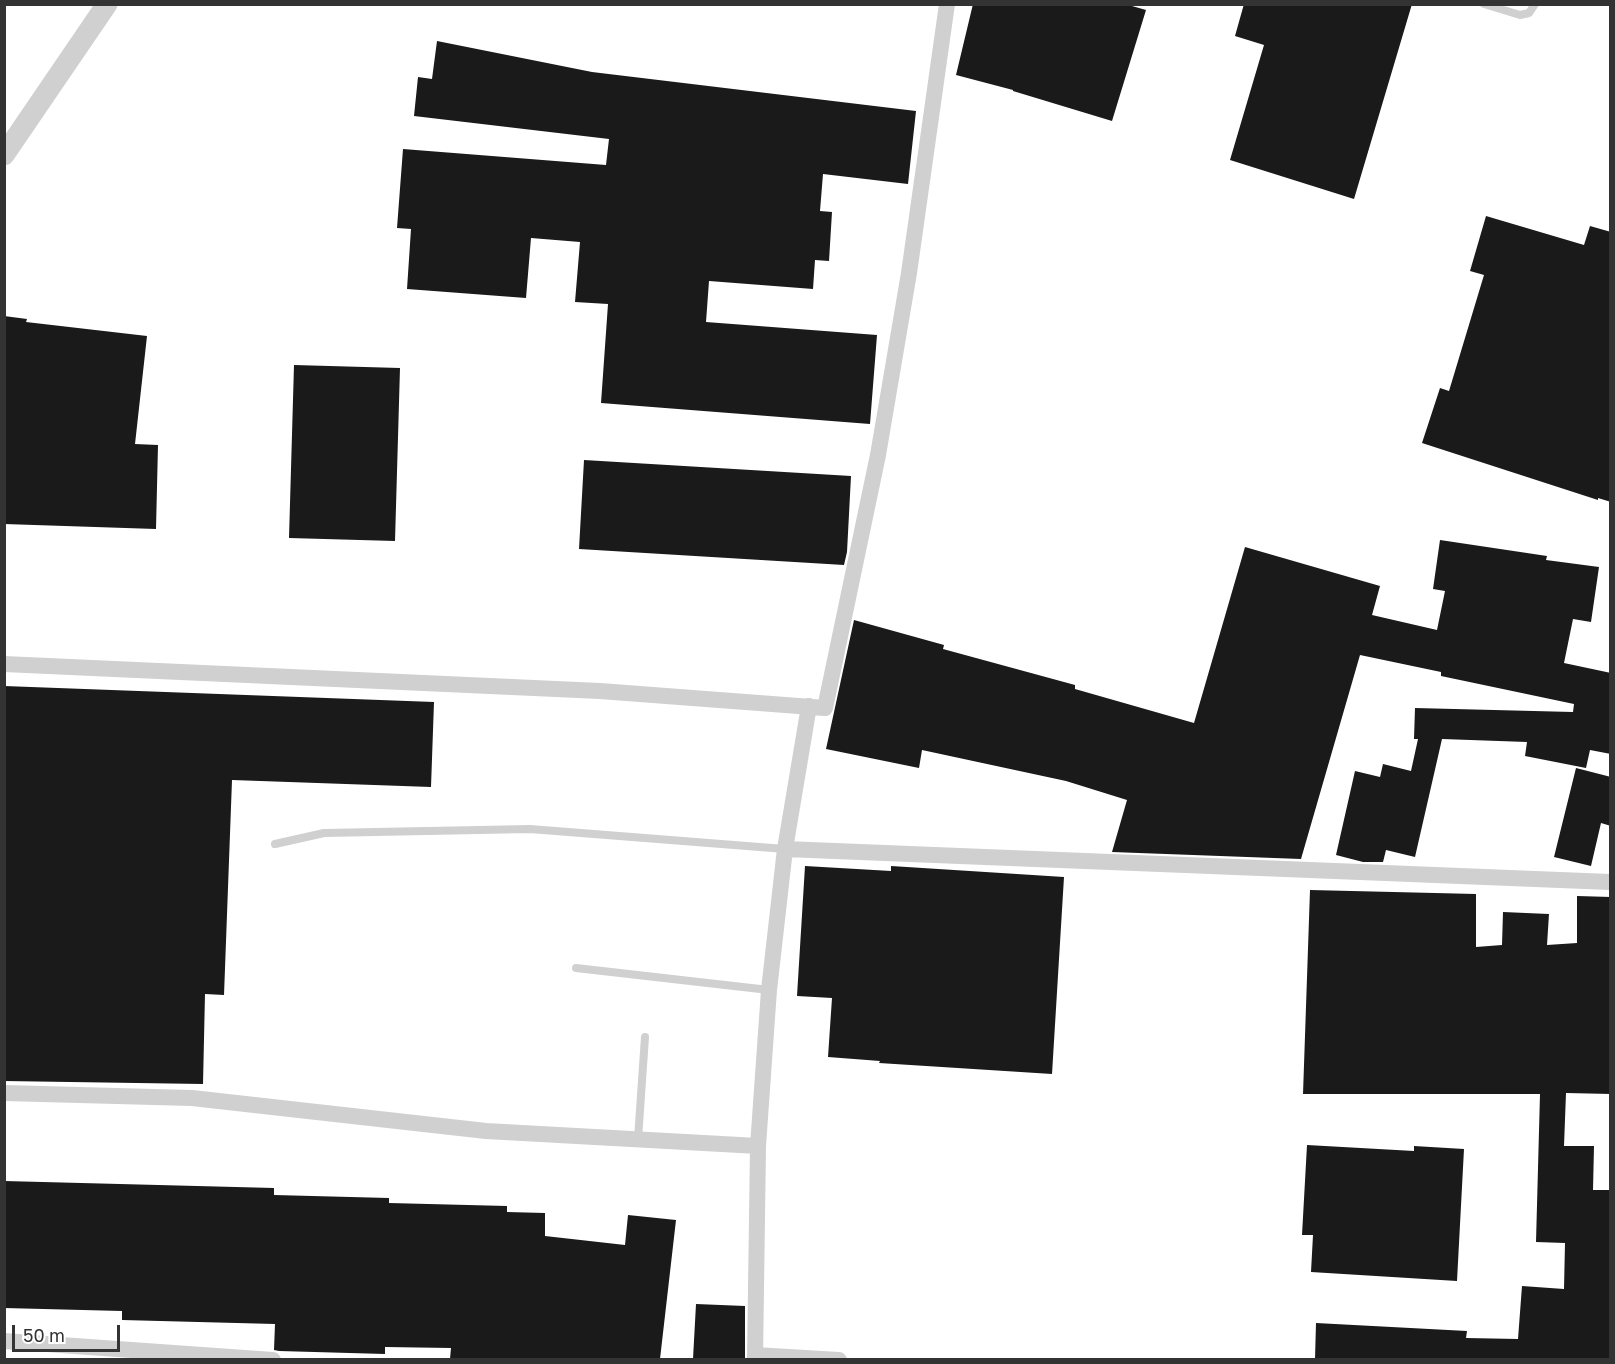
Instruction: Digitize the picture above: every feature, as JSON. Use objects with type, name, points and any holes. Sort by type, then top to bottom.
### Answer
[{"type":"street","points":[[4,155],[107,4]]},
{"type":"street","points":[[4,664],[600,691],[825,708],[878,455],[909,273],[947,4]]},
{"type":"street","points":[[809,706],[785,849],[769,990],[758,1146],[755,1357],[839,1359]]},
{"type":"street","points":[[785,849],[1611,882]]},
{"type":"street","points":[[4,1093],[192,1098],[486,1131],[758,1146]]},
{"type":"street","points":[[4,1341],[273,1359]]},
{"type":"lane","points":[[1484,4],[1520,15],[1529,13],[1535,4]]},
{"type":"lane","points":[[275,844],[324,833],[530,829],[785,849]]},
{"type":"lane","points":[[576,968],[769,990]]},
{"type":"lane","points":[[638,1139],[645,1037]]},
{"type":"building","points":[[973,4],[1125,4],[1146,10],[1112,121],[956,75]]},
{"type":"building","points":[[1244,4],[1412,4],[1354,199],[1230,160],[1264,45],[1235,36]]},
{"type":"building","points":[[437,41],[592,72],[916,111],[908,184],[823,174],[820,211],[832,212],[829,261],[815,260],[813,289],[709,281],[706,322],[877,335],[870,424],[601,403],[608,304],[575,302],[580,242],[531,238],[526,298],[407,289],[411,229],[397,228],[403,149],[606,165],[609,139],[414,116],[418,77],[432,79]]},
{"type":"building","points":[[1486,216],[1584,245],[1590,226],[1611,232],[1611,502],[1598,498],[1598,500],[1422,443],[1440,388],[1449,391],[1484,275],[1470,271]]},
{"type":"building","points":[[4,316],[27,319],[26,322],[147,336],[135,444],[158,445],[156,529],[4,524]]},
{"type":"building","points":[[294,365],[400,368],[395,541],[289,538]]},
{"type":"building","points":[[584,460],[851,476],[847,552],[844,565],[579,549]]},
{"type":"building","points":[[1440,540],[1547,556],[1546,560],[1599,567],[1591,622],[1573,619],[1564,663],[1611,673],[1611,754],[1590,750],[1586,768],[1525,756],[1527,742],[1442,739],[1415,857],[1386,850],[1383,862],[1363,862],[1336,855],[1355,771],[1380,777],[1383,764],[1411,771],[1418,739],[1414,739],[1415,708],[1573,712],[1574,704],[1441,676],[1441,672],[1360,655],[1301,859],[1112,852],[1127,800],[1066,781],[922,750],[919,768],[826,749],[854,620],[944,645],[943,649],[1075,685],[1075,689],[1194,723],[1245,547],[1380,586],[1372,615],[1437,630],[1445,591],[1433,589]]},
{"type":"building","points":[[4,686],[434,702],[431,787],[232,780],[224,995],[205,994],[203,1084],[4,1081]]},
{"type":"building","points":[[1576,768],[1611,777],[1611,826],[1601,823],[1591,866],[1554,857]]},
{"type":"building","points":[[805,866],[891,871],[891,866],[1064,877],[1052,1074],[879,1063],[880,1061],[828,1057],[832,998],[797,996]]},
{"type":"building","points":[[1310,890],[1476,894],[1476,947],[1502,945],[1503,912],[1549,914],[1547,945],[1577,943],[1577,896],[1611,897],[1611,1094],[1566,1093],[1564,1146],[1594,1146],[1593,1190],[1611,1190],[1611,1359],[1315,1359],[1316,1323],[1467,1331],[1466,1338],[1518,1339],[1522,1286],[1564,1289],[1565,1243],[1536,1242],[1540,1094],[1303,1094]]},
{"type":"building","points":[[1307,1145],[1414,1151],[1414,1146],[1464,1149],[1457,1281],[1311,1272],[1313,1235],[1302,1235]]},
{"type":"building","points":[[4,1181],[274,1188],[274,1195],[389,1198],[389,1203],[507,1206],[507,1212],[545,1213],[545,1236],[625,1245],[628,1215],[676,1220],[660,1359],[450,1359],[451,1348],[385,1347],[385,1354],[279,1351],[274,1350],[275,1324],[122,1320],[122,1311],[4,1308]]},
{"type":"building","points":[[696,1304],[745,1306],[745,1359],[693,1359]]}]
